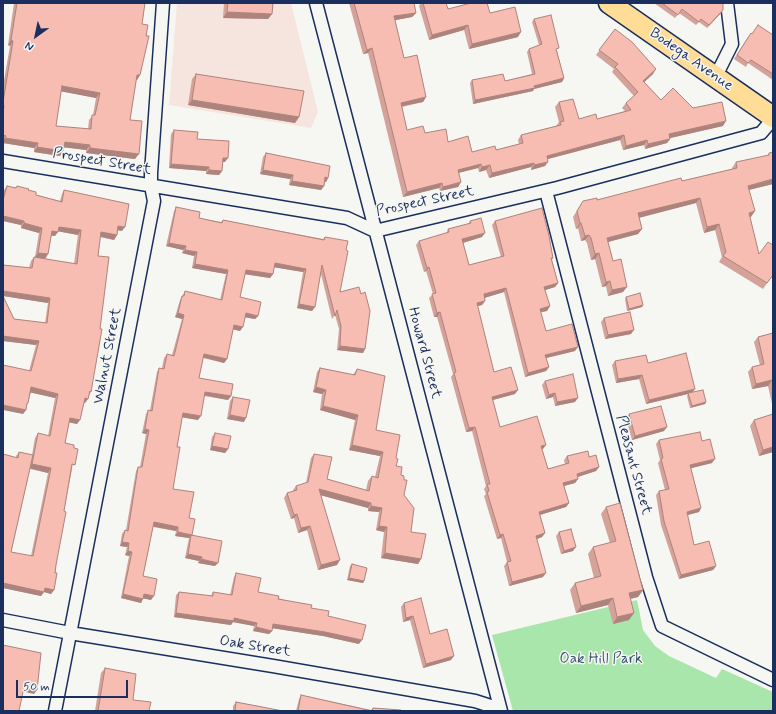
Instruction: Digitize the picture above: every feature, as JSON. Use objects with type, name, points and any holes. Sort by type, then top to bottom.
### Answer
[{"type":"main road","name":"Bodega Avenue","points":[[609,3],[716,76],[773,118]]},
{"type":"street","name":"Walnut Street","points":[[54,711],[154,201],[151,186],[163,3]]},
{"type":"street","name":"Howard Street","points":[[316,3],[500,710]]},
{"type":"street","points":[[716,76],[732,44],[727,3]]},
{"type":"street","name":"Prospect Street","points":[[3,162],[347,218],[375,231],[546,191],[761,133],[773,118]]},
{"type":"street","name":"Pleasant Street","points":[[546,191],[646,577],[662,626],[773,680]]},
{"type":"street","name":"Oak Street","points":[[3,620],[70,633],[475,701],[500,710]]},
{"type":"shaded area","points":[[177,3],[291,3],[318,112],[311,128],[169,105]]},
{"type":"green space","name":"Oak Hill Park","points":[[637,600],[643,630],[655,646],[669,656],[716,678],[722,669],[773,692],[773,711],[513,711],[492,635]]},
{"type":"building","points":[[17,3],[145,3],[142,24],[148,25],[146,36],[149,36],[140,75],[137,75],[130,120],[142,121],[139,154],[90,148],[90,145],[65,142],[63,151],[37,147],[38,143],[5,138],[6,136],[3,135],[3,102],[13,41],[11,40]],"holes":[[[62,86],[100,93],[95,115],[92,115],[91,129],[56,126]]]},
{"type":"building","points":[[228,3],[273,3],[272,14],[227,12]]},
{"type":"building","points":[[354,3],[414,3],[416,13],[394,16],[404,58],[417,55],[426,97],[401,103],[407,130],[423,126],[425,133],[446,129],[448,142],[468,136],[472,152],[495,146],[496,150],[523,143],[521,135],[561,125],[560,122],[564,121],[559,102],[573,99],[579,119],[596,114],[597,119],[631,110],[626,103],[638,92],[615,67],[618,64],[599,50],[615,29],[632,42],[656,69],[643,81],[661,100],[673,88],[693,108],[722,102],[726,121],[669,134],[670,139],[648,144],[647,140],[626,146],[624,135],[547,156],[548,162],[534,165],[534,163],[492,173],[490,165],[482,167],[481,164],[458,170],[461,182],[443,187],[442,183],[407,192],[372,48],[367,50]]},
{"type":"building","points":[[423,3],[446,3],[448,9],[471,3],[487,3],[490,13],[515,7],[521,32],[472,44],[468,25],[432,35]]},
{"type":"building","points":[[662,3],[723,3],[723,10],[709,25],[701,19],[699,22],[682,9],[678,15]]},
{"type":"building","points":[[551,15],[559,48],[556,49],[564,78],[534,86],[535,88],[475,100],[472,80],[503,74],[505,81],[535,74],[529,49],[542,44],[534,19]]},
{"type":"building","points":[[758,25],[773,35],[773,74],[751,60],[748,63],[737,55]]},
{"type":"building","points":[[196,74],[304,91],[299,117],[192,100]]},
{"type":"building","points":[[174,130],[198,132],[197,139],[229,141],[228,158],[223,158],[222,171],[209,170],[209,167],[171,164]]},
{"type":"building","points":[[773,152],[773,179],[748,186],[755,211],[749,213],[759,254],[768,242],[773,245],[773,275],[767,283],[723,256],[726,252],[719,224],[707,227],[700,198],[638,213],[642,229],[607,238],[613,261],[621,259],[627,287],[612,290],[610,281],[606,282],[599,253],[595,254],[591,238],[589,235],[585,236],[580,223],[577,211],[583,201],[597,198],[597,200],[681,178],[682,181],[737,168],[736,162],[769,155],[769,153]]},
{"type":"building","points":[[266,153],[330,166],[328,178],[325,177],[324,186],[292,181],[293,175],[263,170]]},
{"type":"building","points":[[7,186],[16,188],[17,186],[29,189],[28,190],[36,192],[36,195],[62,202],[64,190],[129,204],[125,227],[118,226],[117,235],[101,232],[98,256],[109,257],[100,329],[102,329],[91,392],[90,391],[88,399],[85,398],[80,420],[70,418],[65,443],[74,445],[74,448],[78,449],[75,465],[72,464],[64,511],[66,512],[56,565],[55,573],[57,573],[54,590],[45,588],[44,592],[3,583],[3,454],[18,458],[19,452],[33,455],[11,552],[33,556],[51,468],[32,464],[38,433],[50,436],[58,394],[31,387],[26,410],[3,405],[3,365],[31,371],[39,341],[3,336],[3,296],[14,319],[47,323],[50,298],[3,291],[3,265],[32,268],[34,257],[77,264],[81,230],[59,227],[58,232],[52,231],[48,254],[38,253],[42,228],[24,223],[24,221],[3,216],[3,200]]},
{"type":"building","points":[[176,207],[200,212],[199,218],[222,223],[223,220],[324,240],[325,237],[348,241],[346,250],[348,251],[340,292],[359,287],[361,294],[365,292],[370,311],[365,349],[340,346],[341,326],[337,310],[335,316],[322,265],[315,307],[299,304],[306,269],[275,263],[273,274],[246,270],[240,297],[261,302],[258,316],[246,313],[243,327],[234,325],[227,359],[204,354],[199,378],[233,384],[231,396],[205,392],[201,416],[183,413],[177,447],[180,447],[173,489],[194,492],[189,518],[195,519],[192,535],[178,532],[178,527],[154,522],[143,576],[157,579],[154,596],[144,594],[143,599],[123,594],[132,552],[128,551],[129,543],[122,542],[125,530],[128,531],[138,467],[142,467],[149,430],[145,429],[148,410],[152,411],[159,368],[164,369],[167,354],[174,356],[184,315],[178,313],[182,296],[184,296],[185,291],[222,300],[228,270],[195,264],[197,252],[185,250],[186,246],[169,243]]},
{"type":"building","points":[[542,208],[553,258],[551,258],[558,283],[544,287],[550,306],[540,309],[546,331],[572,324],[578,347],[545,355],[549,367],[528,373],[506,288],[484,294],[485,301],[477,303],[494,372],[511,367],[518,390],[492,397],[500,427],[537,416],[546,445],[541,446],[548,469],[569,463],[567,456],[588,451],[589,457],[596,455],[599,467],[577,474],[578,479],[563,483],[569,503],[539,512],[545,533],[536,536],[546,573],[512,582],[507,562],[511,561],[503,534],[500,535],[487,492],[489,491],[487,484],[490,484],[475,427],[469,428],[454,373],[456,372],[440,312],[437,313],[432,294],[436,293],[429,267],[427,268],[419,241],[449,232],[448,229],[471,223],[470,221],[481,218],[485,233],[462,239],[469,265],[504,256],[495,221]]},
{"type":"building","points":[[640,293],[643,305],[629,309],[626,297]]},
{"type":"building","points":[[630,312],[634,330],[608,335],[604,318]]},
{"type":"building","points":[[773,333],[773,386],[772,380],[756,384],[752,367],[764,364],[758,337]]},
{"type":"building","points":[[686,353],[695,389],[649,400],[642,375],[618,379],[615,361],[646,355],[648,363]]},
{"type":"building","points":[[320,368],[355,375],[357,369],[385,376],[376,430],[400,435],[396,466],[402,467],[401,475],[404,476],[404,480],[407,480],[404,495],[414,508],[411,532],[426,534],[421,559],[385,553],[387,527],[379,526],[382,508],[371,506],[371,503],[319,489],[340,560],[321,565],[310,526],[301,528],[297,514],[294,515],[287,493],[297,490],[296,486],[308,482],[314,454],[332,457],[327,479],[369,491],[372,476],[378,478],[383,452],[352,445],[358,415],[323,406],[326,390],[316,387]]},
{"type":"building","points":[[573,374],[578,398],[557,402],[555,393],[549,395],[545,381]]},
{"type":"building","points":[[703,390],[706,402],[692,406],[688,393]]},
{"type":"building","points":[[233,397],[250,400],[246,418],[230,415]]},
{"type":"building","points":[[661,406],[667,427],[635,436],[629,414]]},
{"type":"building","points":[[773,414],[773,447],[763,450],[754,420]]},
{"type":"building","points":[[700,432],[702,441],[710,439],[715,459],[690,465],[701,508],[687,512],[694,545],[709,541],[716,566],[681,575],[664,521],[659,491],[669,489],[661,459],[663,458],[659,440]]},
{"type":"building","points":[[215,433],[231,436],[228,449],[212,446]]},
{"type":"building","points":[[620,503],[643,590],[629,593],[634,613],[617,617],[613,598],[581,606],[575,583],[601,576],[593,547],[616,541],[606,507]]},
{"type":"building","points":[[571,529],[576,547],[564,551],[559,532]]},
{"type":"building","points":[[191,535],[222,541],[218,563],[188,554]]},
{"type":"building","points":[[352,564],[367,568],[364,581],[349,578]]},
{"type":"building","points":[[236,573],[261,578],[258,592],[279,596],[278,599],[312,605],[311,608],[329,611],[328,616],[366,625],[362,640],[325,632],[273,624],[272,631],[256,627],[257,623],[234,618],[234,621],[176,613],[179,592],[213,596],[213,592],[232,595]]},
{"type":"building","points":[[421,598],[430,634],[447,629],[454,656],[426,664],[413,616],[406,618],[404,603]]},
{"type":"building","points":[[3,645],[41,653],[37,690],[24,687],[19,711],[3,711]]},
{"type":"building","points":[[105,668],[136,674],[133,700],[151,702],[149,711],[98,711]]},
{"type":"building","points":[[301,695],[372,711],[298,711]]},
{"type":"building","points":[[236,702],[283,711],[235,711]]},
{"type":"building","points":[[373,708],[401,710],[401,711],[372,711]]}]
